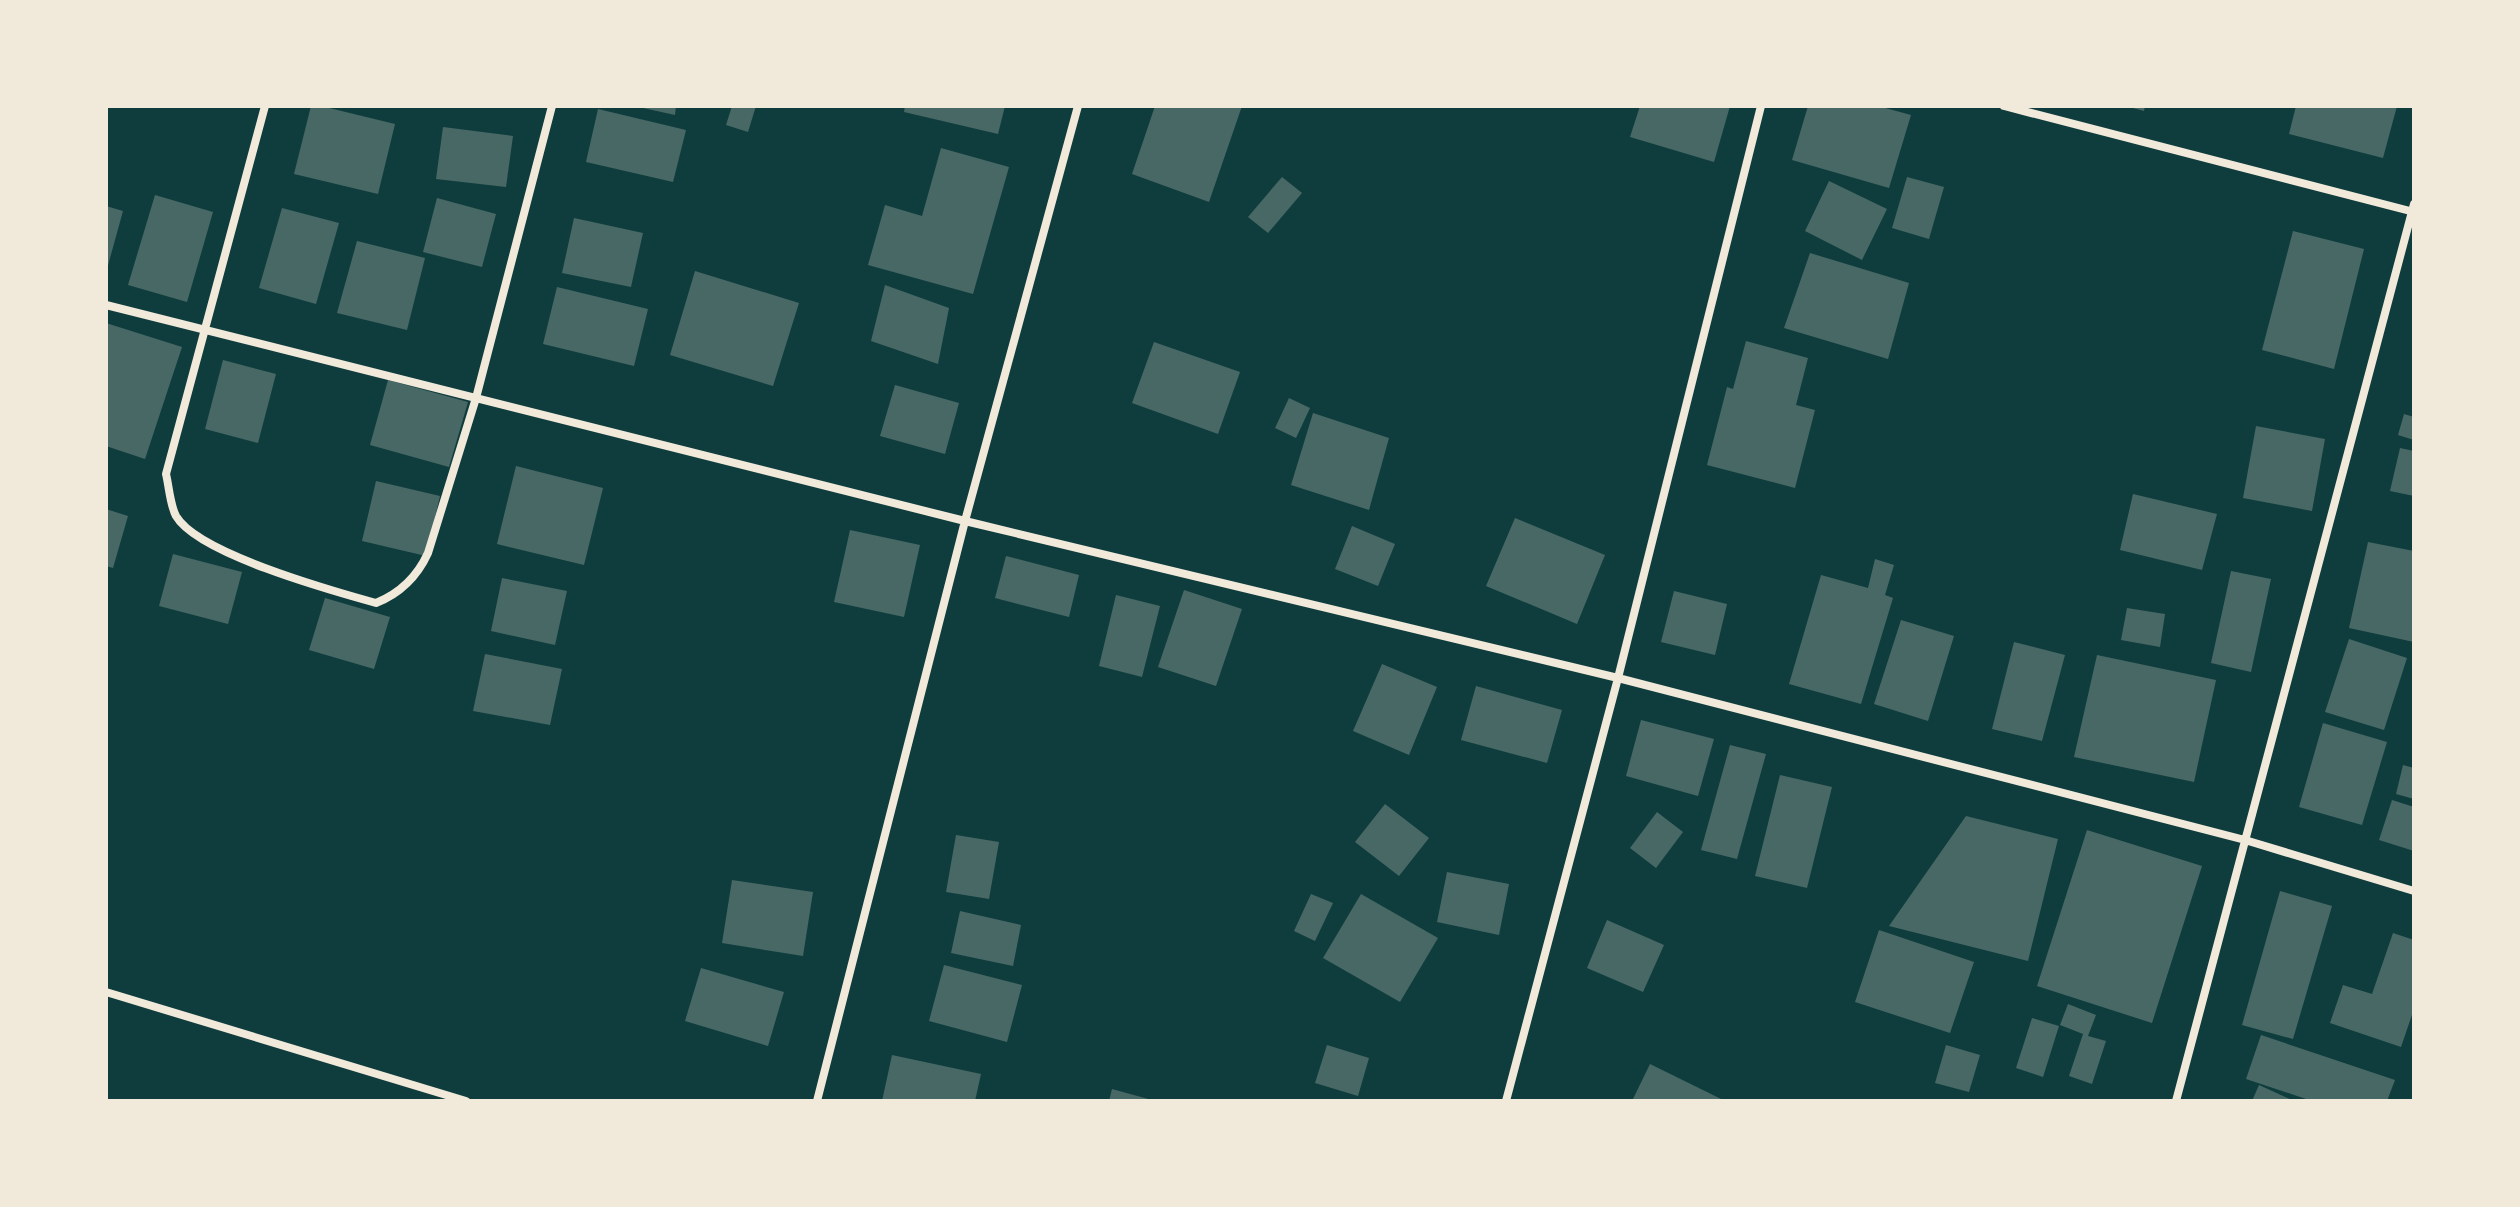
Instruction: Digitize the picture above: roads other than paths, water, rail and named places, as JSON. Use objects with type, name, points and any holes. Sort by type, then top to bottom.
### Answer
[{"type":"street","points":[[265,106],[166,474],[176,516],[203,541],[290,578],[376,603],[393,596],[418,574],[428,553],[476,398],[552,106]]},
{"type":"street","points":[[817,1101],[965,521],[1078,106]]},
{"type":"street","points":[[1506,1101],[1618,678],[1761,106]]},
{"type":"street","points":[[2004,106],[2413,209],[2176,1101]]},
{"type":"street","points":[[106,305],[965,521],[1618,678],[2245,840],[2414,891]]},
{"type":"street","points":[[106,992],[466,1101]]}]
